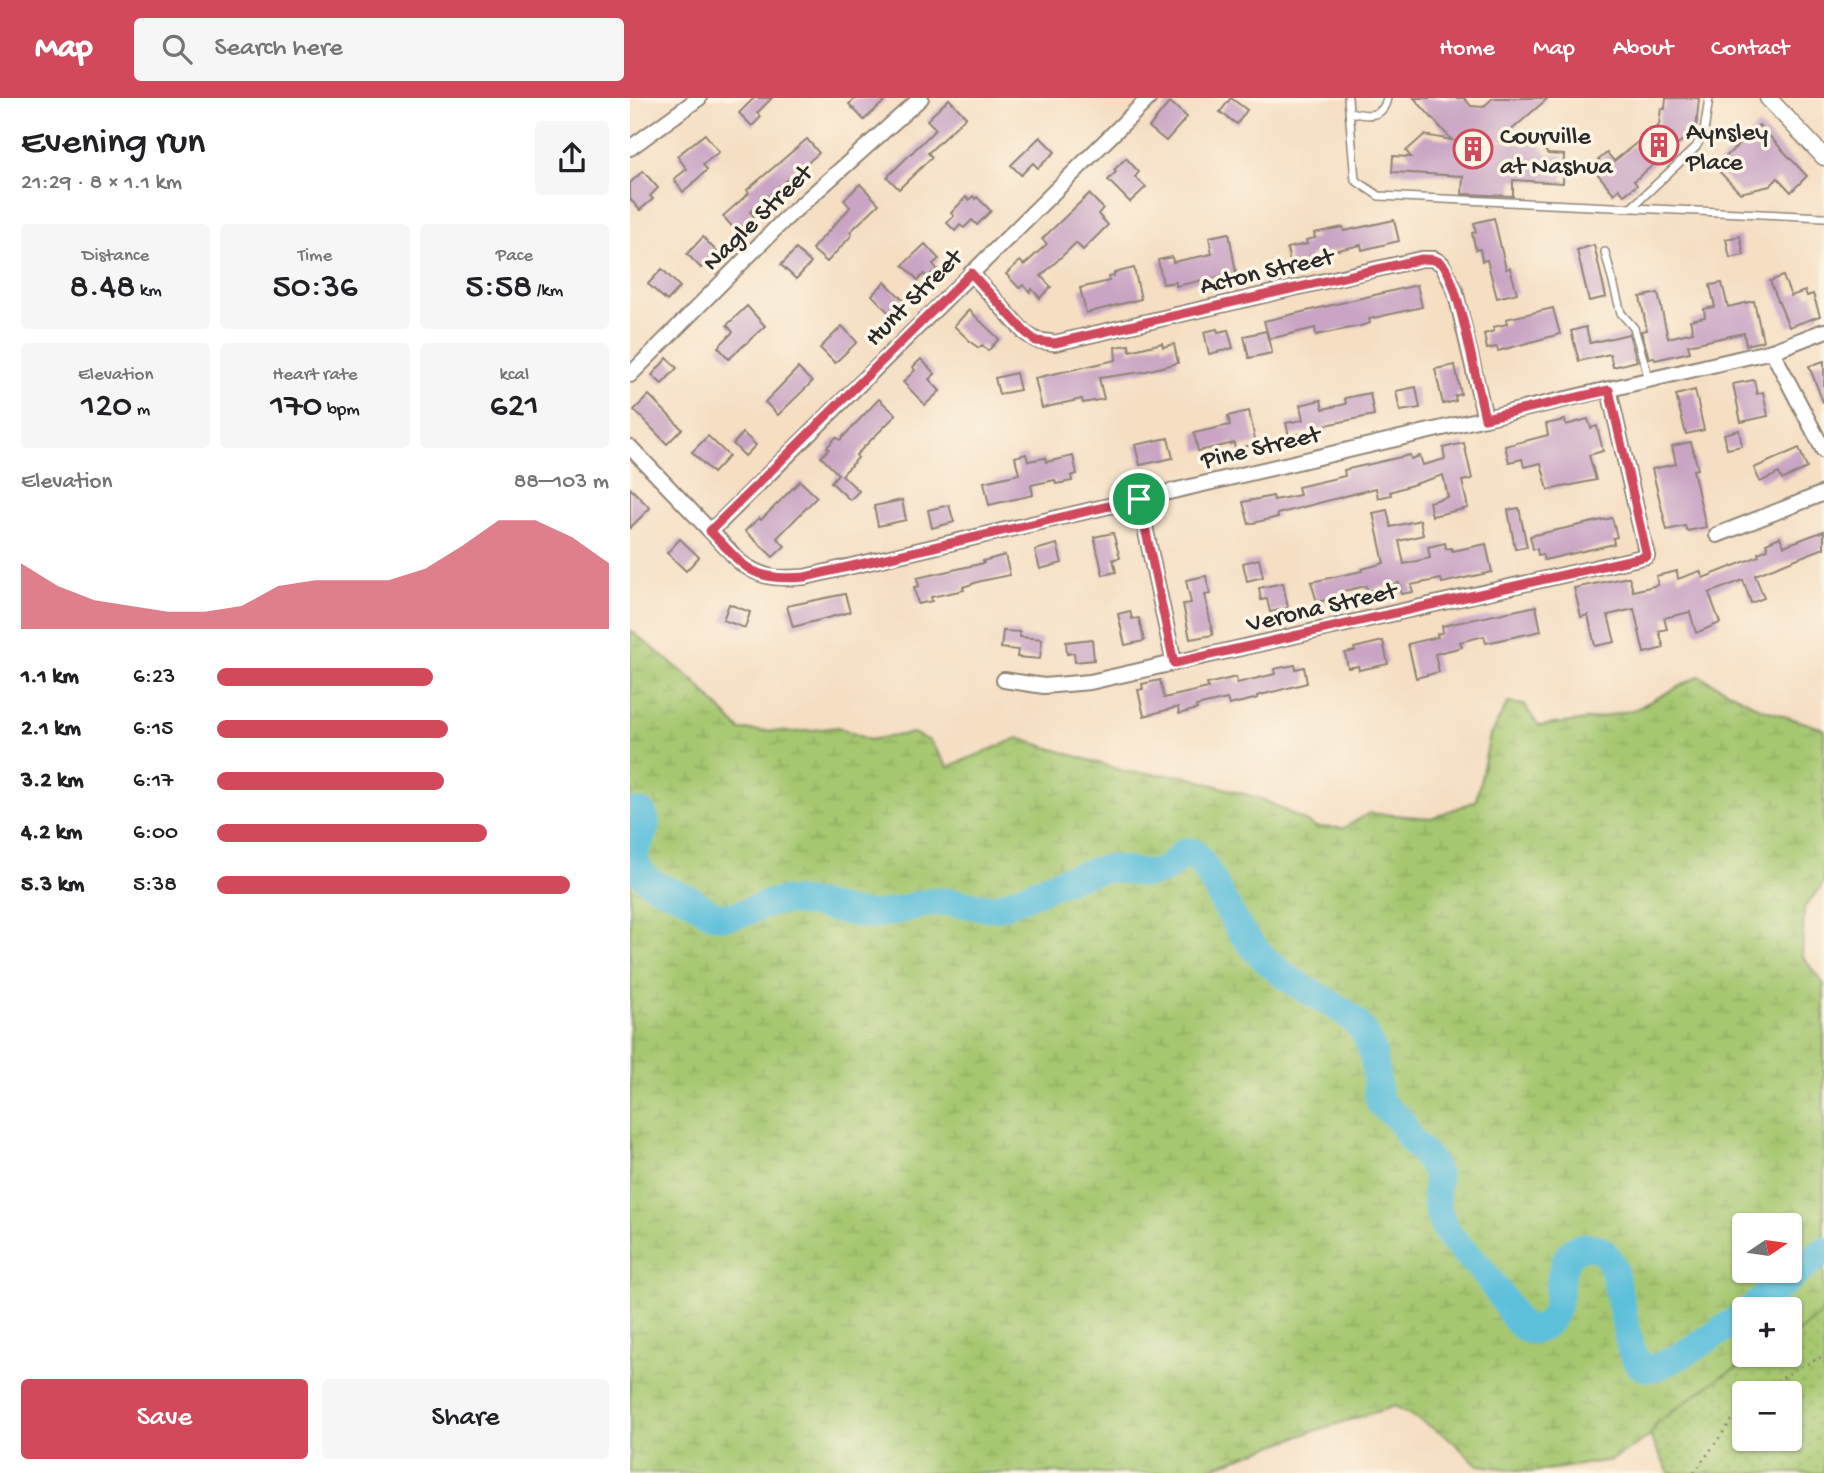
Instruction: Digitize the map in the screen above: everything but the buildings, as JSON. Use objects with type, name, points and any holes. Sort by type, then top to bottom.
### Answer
[{"type":"street","points":[[630,148],[699,98]]},
{"type":"street","name":"Nagle Street","points":[[630,375],[784,220],[921,98]]},
{"type":"street","name":"Hunt Street","points":[[710,531],[1149,98]]},
{"type":"street","points":[[1768,98],[1824,157]]},
{"type":"street","name":"Acton Street","points":[[971,273],[1025,332],[1036,341],[1055,343],[1422,259],[1434,260],[1443,264],[1455,290],[1485,418]]},
{"type":"street","name":"Pine Street","points":[[630,447],[741,563],[771,578],[805,577],[1772,351],[1824,331]]},
{"type":"street","points":[[1772,351],[1824,451]]},
{"type":"street","name":"Verona Street","points":[[1004,680],[1044,686],[1067,685],[1647,556],[1609,390]]},
{"type":"street","points":[[1717,535],[1824,493]]},
{"type":"street","points":[[1139,499],[1174,663]]},
{"type":"lane","points":[[1348,98],[1355,180],[1379,196],[1824,217]]},
{"type":"lane","points":[[1350,112],[1372,116],[1379,113],[1387,98]]},
{"type":"lane","points":[[1631,208],[1696,147],[1703,132],[1709,98]]},
{"type":"lane","points":[[1605,252],[1621,313],[1634,328],[1649,380]]},
{"type":"path","points":[[1778,1381],[1824,1356]]},
{"type":"path","points":[[1694,1473],[1732,1420]]},
{"type":"green space","points":[[630,630],[693,680],[740,730],[796,732],[838,727],[869,740],[913,733],[930,741],[948,767],[1018,738],[1127,772],[1184,776],[1264,800],[1316,827],[1344,828],[1369,813],[1431,818],[1476,801],[1490,735],[1508,703],[1524,705],[1539,726],[1594,719],[1636,709],[1699,676],[1760,708],[1824,729],[1824,883],[1804,908],[1802,956],[1824,984],[1824,1307],[1817,1317],[1802,1329],[1802,1297],[1732,1297],[1732,1367],[1739,1367],[1722,1376],[1658,1422],[1650,1436],[1612,1460],[1532,1472],[1478,1465],[1448,1437],[1395,1406],[1314,1431],[1196,1473],[630,1473]]},
{"type":"green space","points":[[1824,1307],[1824,1473],[1669,1473],[1650,1436],[1658,1422],[1722,1376],[1739,1367],[1802,1367],[1802,1329]]},
{"type":"waterway","points":[[630,812],[642,813],[646,823],[634,855],[642,874],[656,885],[693,901],[710,913],[724,916],[783,901],[802,902],[861,914],[889,912],[935,902],[998,907],[1065,880],[1106,869],[1153,874],[1170,866],[1184,852],[1193,852],[1208,872],[1239,928],[1259,953],[1290,979],[1344,1012],[1359,1026],[1370,1045],[1374,1059],[1380,1103],[1400,1120],[1407,1134],[1436,1172],[1437,1202],[1443,1225],[1484,1273],[1519,1323],[1532,1330],[1542,1327],[1551,1319],[1567,1259],[1572,1252],[1591,1247],[1602,1251],[1613,1267],[1631,1350],[1642,1366],[1649,1368],[1669,1362],[1732,1323]]},
{"type":"waterway","points":[[1766,1297],[1824,1251]]},
{"type":"place","name":"Aynsley Place","points":[[1659,145]]},
{"type":"place","name":"Courville at Nashua","points":[[1473,149]]},
{"type":"route","points":[[1422,259],[1443,264],[1455,290],[1485,418],[1609,390],[1647,556],[1174,663],[1139,499],[805,577],[771,578],[755,572],[741,563],[710,531],[971,273],[1025,332],[1036,341],[1055,343],[1422,259]]}]
